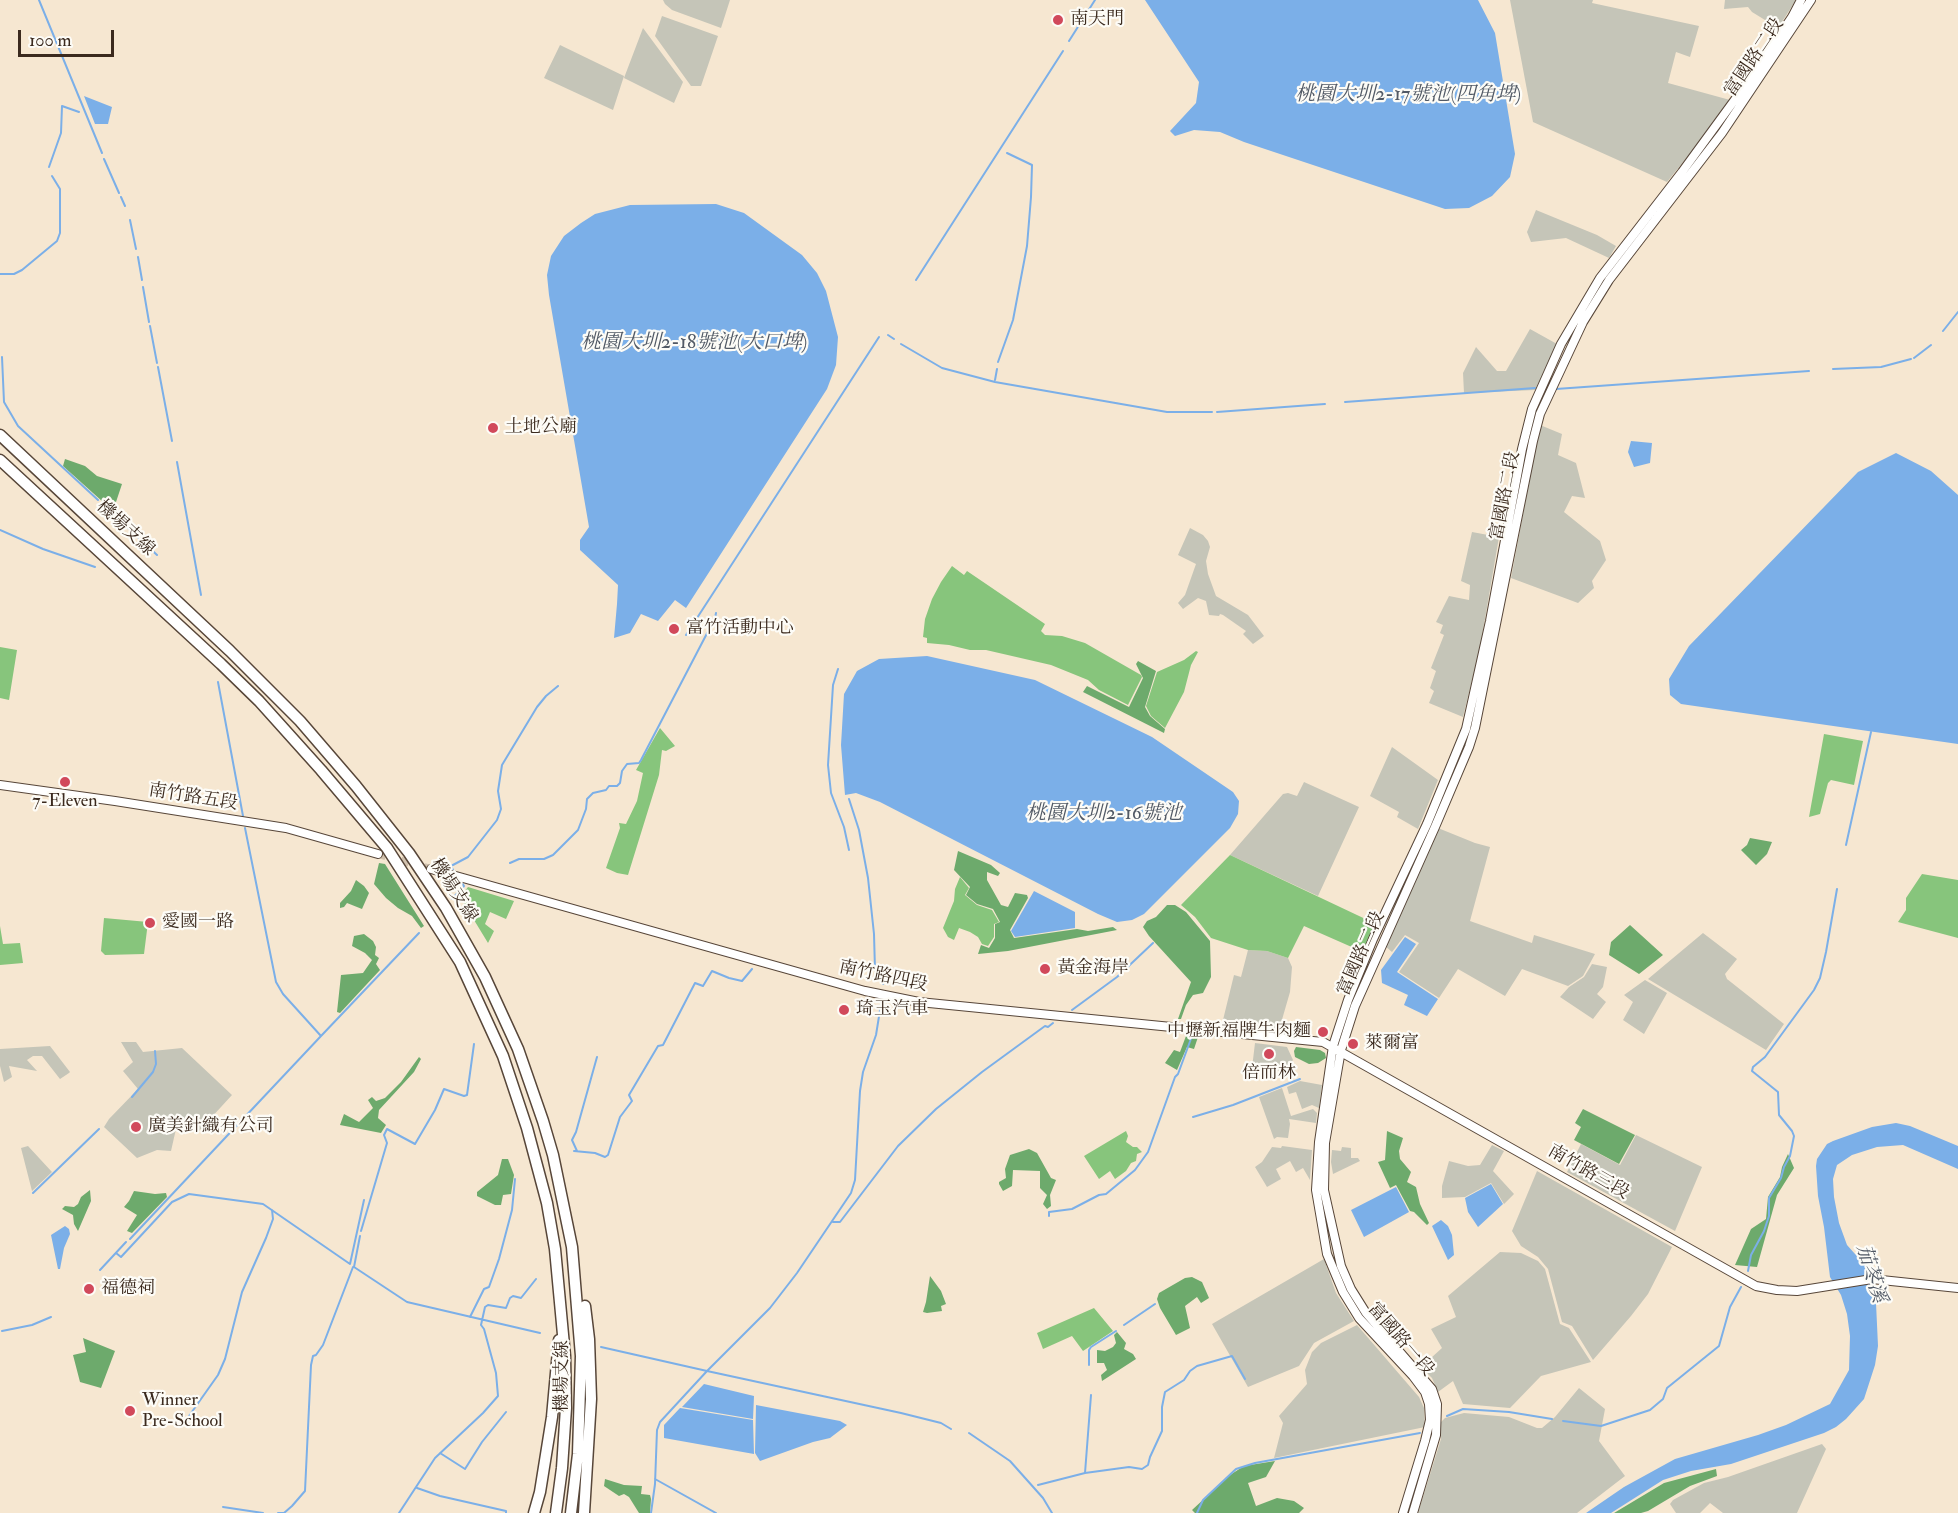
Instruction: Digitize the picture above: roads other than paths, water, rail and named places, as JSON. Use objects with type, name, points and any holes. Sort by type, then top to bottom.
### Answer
[{"type":"highway","name":"機場支線","points":[[0,435],[262,681],[337,763],[382,818],[409,853],[468,944],[518,1049],[543,1121],[553,1155],[572,1247],[581,1356],[578,1454],[571,1513]]},
{"type":"highway","name":"機場支線","points":[[0,460],[222,663],[259,701],[387,848],[460,962],[506,1065],[527,1128],[547,1203],[555,1249],[565,1356],[566,1408],[556,1513]]},
{"type":"highway","points":[[572,1247],[585,1308],[591,1364],[591,1436],[584,1513]]},
{"type":"highway","points":[[534,1513],[540,1492],[552,1417],[561,1310]]},
{"type":"street","name":"富國路二段","points":[[1337,1048],[1348,1000],[1373,939],[1427,824],[1466,729],[1532,409],[1562,344],[1600,278],[1750,79],[1801,0]]},
{"type":"street","name":"富國路二段","points":[[1337,1048],[1435,827],[1475,728],[1530,452],[1540,414],[1584,321],[1609,280],[1722,132],[1811,0]]},
{"type":"street","name":"南竹路五段","points":[[0,785],[286,828],[378,854]]},
{"type":"street","name":"南竹路四段","points":[[432,869],[865,992],[919,1002],[1323,1042],[1337,1048]]},
{"type":"street","name":"南竹路三段","points":[[1337,1048],[1756,1286],[1797,1291],[1872,1279],[1958,1288]]},
{"type":"street","name":"富國路一段","points":[[1337,1048],[1319,1142],[1316,1190],[1327,1254],[1343,1292],[1359,1318],[1413,1376],[1425,1392],[1429,1404],[1430,1420],[1425,1441],[1403,1513]]},
{"type":"street","name":"富國路一段","points":[[1337,1048],[1325,1143],[1324,1190],[1341,1266],[1351,1289],[1366,1312],[1432,1389],[1437,1404],[1436,1435],[1413,1513]]},
{"type":"water","name":"桃園大圳2-17號池(四角埤)","points":[[1145,0],[1478,0],[1495,33],[1515,154],[1510,177],[1492,196],[1469,208],[1445,209],[1220,132],[1194,130],[1175,136],[1170,131],[1196,103],[1199,82]]},
{"type":"water","points":[[84,96],[112,107],[108,124],[95,124]]},
{"type":"water","name":"桃園大圳2-18號池(大口埤)","points":[[716,204],[744,213],[802,255],[817,273],[826,291],[838,337],[836,365],[827,389],[686,608],[675,600],[658,621],[641,614],[630,633],[614,638],[618,585],[580,550],[580,540],[589,527],[549,295],[547,275],[551,256],[564,236],[595,214],[630,205]]},
{"type":"water","points":[[1631,441],[1652,443],[1650,463],[1634,467],[1628,452]]},
{"type":"water","points":[[1896,453],[1931,471],[1958,495],[1958,744],[1681,704],[1670,695],[1669,679],[1689,646],[1858,472]]},
{"type":"water","name":"桃園大圳2-16號池","points":[[927,656],[1035,680],[1152,737],[1233,792],[1239,801],[1238,814],[1230,828],[1144,914],[1132,920],[1117,922],[880,802],[856,793],[845,795],[841,745],[844,694],[857,671],[879,659]]},
{"type":"water","points":[[1034,891],[1075,912],[1075,928],[1015,937],[1011,931]]},
{"type":"water","points":[[1405,937],[1416,944],[1397,972],[1438,999],[1427,1016],[1404,1005],[1408,995],[1382,983],[1381,970]]},
{"type":"water","points":[[1896,1123],[1910,1126],[1958,1146],[1958,1169],[1903,1145],[1877,1147],[1852,1155],[1837,1165],[1833,1179],[1839,1223],[1847,1245],[1855,1254],[1865,1259],[1876,1303],[1878,1346],[1875,1365],[1864,1399],[1846,1419],[1824,1433],[1731,1464],[1691,1471],[1663,1480],[1611,1513],[1586,1513],[1624,1487],[1675,1459],[1758,1435],[1786,1425],[1830,1404],[1849,1370],[1850,1336],[1841,1295],[1830,1277],[1818,1196],[1817,1159],[1827,1144],[1833,1141],[1872,1127]]},
{"type":"water","points":[[1491,1184],[1503,1204],[1478,1227],[1468,1212],[1465,1198]]},
{"type":"water","points":[[1396,1187],[1409,1212],[1364,1237],[1351,1210]]},
{"type":"water","points":[[1441,1220],[1448,1226],[1452,1235],[1454,1255],[1448,1260],[1432,1226]]},
{"type":"water","points":[[65,1226],[69,1229],[70,1234],[64,1248],[60,1269],[58,1269],[51,1235]]},
{"type":"water","points":[[704,1384],[754,1396],[753,1419],[682,1407]]},
{"type":"water","points":[[756,1405],[840,1421],[847,1425],[830,1438],[760,1461],[755,1453]]},
{"type":"water","points":[[680,1408],[753,1420],[754,1454],[664,1438],[664,1425]]},
{"type":"waterway","points":[[39,0],[102,153]]},
{"type":"waterway","points":[[1069,41],[1095,0]]},
{"type":"waterway","points":[[916,280],[1063,51]]},
{"type":"waterway","points":[[49,167],[61,133],[62,106],[79,112]]},
{"type":"waterway","points":[[998,362],[1013,320],[1027,246],[1031,197],[1032,165],[1007,153]]},
{"type":"waterway","points":[[104,159],[119,193]]},
{"type":"waterway","points":[[0,274],[14,274],[22,270],[57,241],[60,233],[60,189],[52,176]]},
{"type":"waterway","points":[[121,197],[125,206]]},
{"type":"waterway","points":[[130,220],[136,249]]},
{"type":"waterway","points":[[138,257],[142,280]]},
{"type":"waterway","points":[[143,287],[149,322]]},
{"type":"waterway","points":[[1943,331],[1958,312]]},
{"type":"waterway","points":[[150,326],[157,363]]},
{"type":"waterway","points":[[888,335],[894,339]]},
{"type":"waterway","points":[[686,635],[879,337]]},
{"type":"waterway","points":[[901,344],[942,368],[995,382],[1167,412],[1212,412]]},
{"type":"waterway","points":[[1914,358],[1931,345]]},
{"type":"waterway","points":[[2,357],[4,402],[18,426],[98,500]]},
{"type":"waterway","points":[[1833,369],[1881,367],[1911,359]]},
{"type":"waterway","points":[[158,367],[172,441]]},
{"type":"waterway","points":[[995,380],[997,369]]},
{"type":"waterway","points":[[1556,389],[1809,371]]},
{"type":"waterway","points":[[1345,402],[1535,388]]},
{"type":"waterway","points":[[1217,412],[1325,404]]},
{"type":"waterway","points":[[177,462],[201,595]]},
{"type":"waterway","points":[[109,510],[157,555]]},
{"type":"waterway","points":[[0,530],[43,549],[95,567]]},
{"type":"waterway","points":[[510,863],[519,859],[544,859],[553,855],[578,830],[586,809],[587,799],[593,793],[606,790],[609,786],[617,786],[627,764],[639,763],[716,613]]},
{"type":"waterway","points":[[838,669],[833,685],[828,765],[831,793],[844,827],[849,850]]},
{"type":"waterway","points":[[218,682],[243,816]]},
{"type":"waterway","points":[[453,870],[451,866],[468,857],[497,820],[501,809],[498,791],[502,765],[537,707],[558,686]]},
{"type":"waterway","points":[[1846,845],[1871,732]]},
{"type":"waterway","points":[[849,799],[859,830],[868,878],[875,970],[884,979],[883,984]]},
{"type":"waterway","points":[[245,828],[276,982],[283,994],[321,1036],[419,933]]},
{"type":"waterway","points":[[452,899],[464,886],[462,883]]},
{"type":"waterway","points":[[1748,1271],[1751,1255],[1769,1216],[1769,1198],[1790,1156],[1794,1136],[1779,1115],[1778,1092],[1752,1071],[1753,1067],[1765,1057],[1814,990],[1820,978],[1837,889]]},
{"type":"waterway","points":[[1072,1010],[1117,977],[1153,943]]},
{"type":"waterway","points":[[574,1151],[595,1153],[605,1157],[608,1155],[620,1117],[632,1101],[629,1095],[658,1046],[663,1045],[695,983],[703,986],[712,971],[742,981],[752,969]]},
{"type":"waterway","points":[[601,1347],[707,1371],[770,1308],[797,1273],[851,1193],[855,1180],[863,1072],[876,1035],[881,1004]]},
{"type":"waterway","points":[[833,1222],[840,1222],[898,1146],[936,1109],[982,1072],[1045,1026],[1048,1027],[1053,1023]]},
{"type":"waterway","points":[[130,1239],[321,1036]]},
{"type":"waterway","points":[[1049,1216],[1049,1212],[1072,1209],[1099,1195],[1106,1194],[1135,1170],[1148,1152],[1192,1036]]},
{"type":"waterway","points":[[361,1231],[387,1143],[384,1135],[387,1129],[415,1144],[435,1110],[444,1089],[467,1095],[474,1044]]},
{"type":"waterway","points":[[132,1097],[153,1072],[156,1064],[155,1051]]},
{"type":"waterway","points":[[577,1151],[572,1140],[597,1057]]},
{"type":"waterway","points":[[1193,1117],[1233,1105],[1300,1079]]},
{"type":"waterway","points":[[33,1193],[99,1129]]},
{"type":"waterway","points":[[470,1317],[484,1289],[489,1287],[499,1259],[512,1210],[515,1179]]},
{"type":"waterway","points":[[116,1253],[121,1257],[172,1202],[189,1194],[263,1204],[350,1264],[364,1200]]},
{"type":"waterway","points":[[189,1416],[218,1375],[225,1359],[242,1292],[273,1219],[272,1210]]},
{"type":"waterway","points":[[360,1236],[354,1267],[407,1302],[540,1333]]},
{"type":"waterway","points":[[100,1270],[126,1242]]},
{"type":"waterway","points":[[278,1513],[284,1513],[305,1491],[311,1365],[313,1356],[323,1345],[353,1267]]},
{"type":"waterway","points":[[399,1513],[435,1458],[498,1396],[496,1373],[481,1325],[485,1307],[488,1305],[506,1308],[510,1298],[513,1296],[521,1298],[536,1279]]},
{"type":"waterway","points":[[1563,1421],[1601,1426],[1650,1410],[1663,1399],[1667,1388],[1719,1346],[1730,1307],[1741,1287]]},
{"type":"waterway","points":[[1124,1325],[1155,1304]]},
{"type":"waterway","points":[[2,1331],[32,1325],[51,1317]]},
{"type":"waterway","points":[[1089,1365],[1091,1347],[1116,1331]]},
{"type":"waterway","points":[[1085,1473],[1129,1467],[1142,1469],[1148,1465],[1162,1431],[1162,1407],[1165,1392],[1184,1380],[1197,1366],[1232,1356],[1245,1379]]},
{"type":"waterway","points":[[651,1513],[655,1484],[657,1430],[660,1422],[707,1371],[901,1413],[941,1423],[951,1429]]},
{"type":"waterway","points":[[1038,1485],[1085,1473],[1091,1395]]},
{"type":"waterway","points":[[1447,1416],[1463,1409],[1509,1412],[1552,1419]]},
{"type":"waterway","points":[[440,1453],[465,1469],[482,1442],[506,1412]]},
{"type":"waterway","points":[[969,1433],[1010,1461],[1043,1498],[1052,1513]]},
{"type":"waterway","points":[[1197,1513],[1203,1500],[1236,1469],[1255,1463],[1420,1433]]},
{"type":"waterway","points":[[655,1479],[716,1513]]},
{"type":"waterway","points":[[417,1488],[440,1496],[506,1511],[506,1513]]},
{"type":"waterway","points":[[223,1507],[263,1513]]},
{"type":"tunnel","points":[[378,854],[431,869]]},
{"type":"place","name":"南天門","points":[[1058,20]]},
{"type":"place","name":"土地公廟","points":[[493,428]]},
{"type":"place","name":"富竹活動中心","points":[[674,629]]},
{"type":"place","name":"7-Eleven","points":[[65,782]]},
{"type":"place","name":"愛國一路","points":[[150,923]]},
{"type":"place","name":"黃金海岸","points":[[1045,969]]},
{"type":"place","name":"琦玉汽車","points":[[844,1010]]},
{"type":"place","name":"中壢新福牌牛肉麵","points":[[1323,1032]]},
{"type":"place","name":"萊爾富","points":[[1353,1044]]},
{"type":"place","name":"倍而林","points":[[1269,1054]]},
{"type":"place","name":"廣美針織有公司","points":[[136,1127]]},
{"type":"place","name":"福德祠","points":[[89,1289]]},
{"type":"place","name":"Winner Pre-School","points":[[130,1411]]},
{"type":"water label","name":"茄苳溪","points":[[1870,1274]]}]
